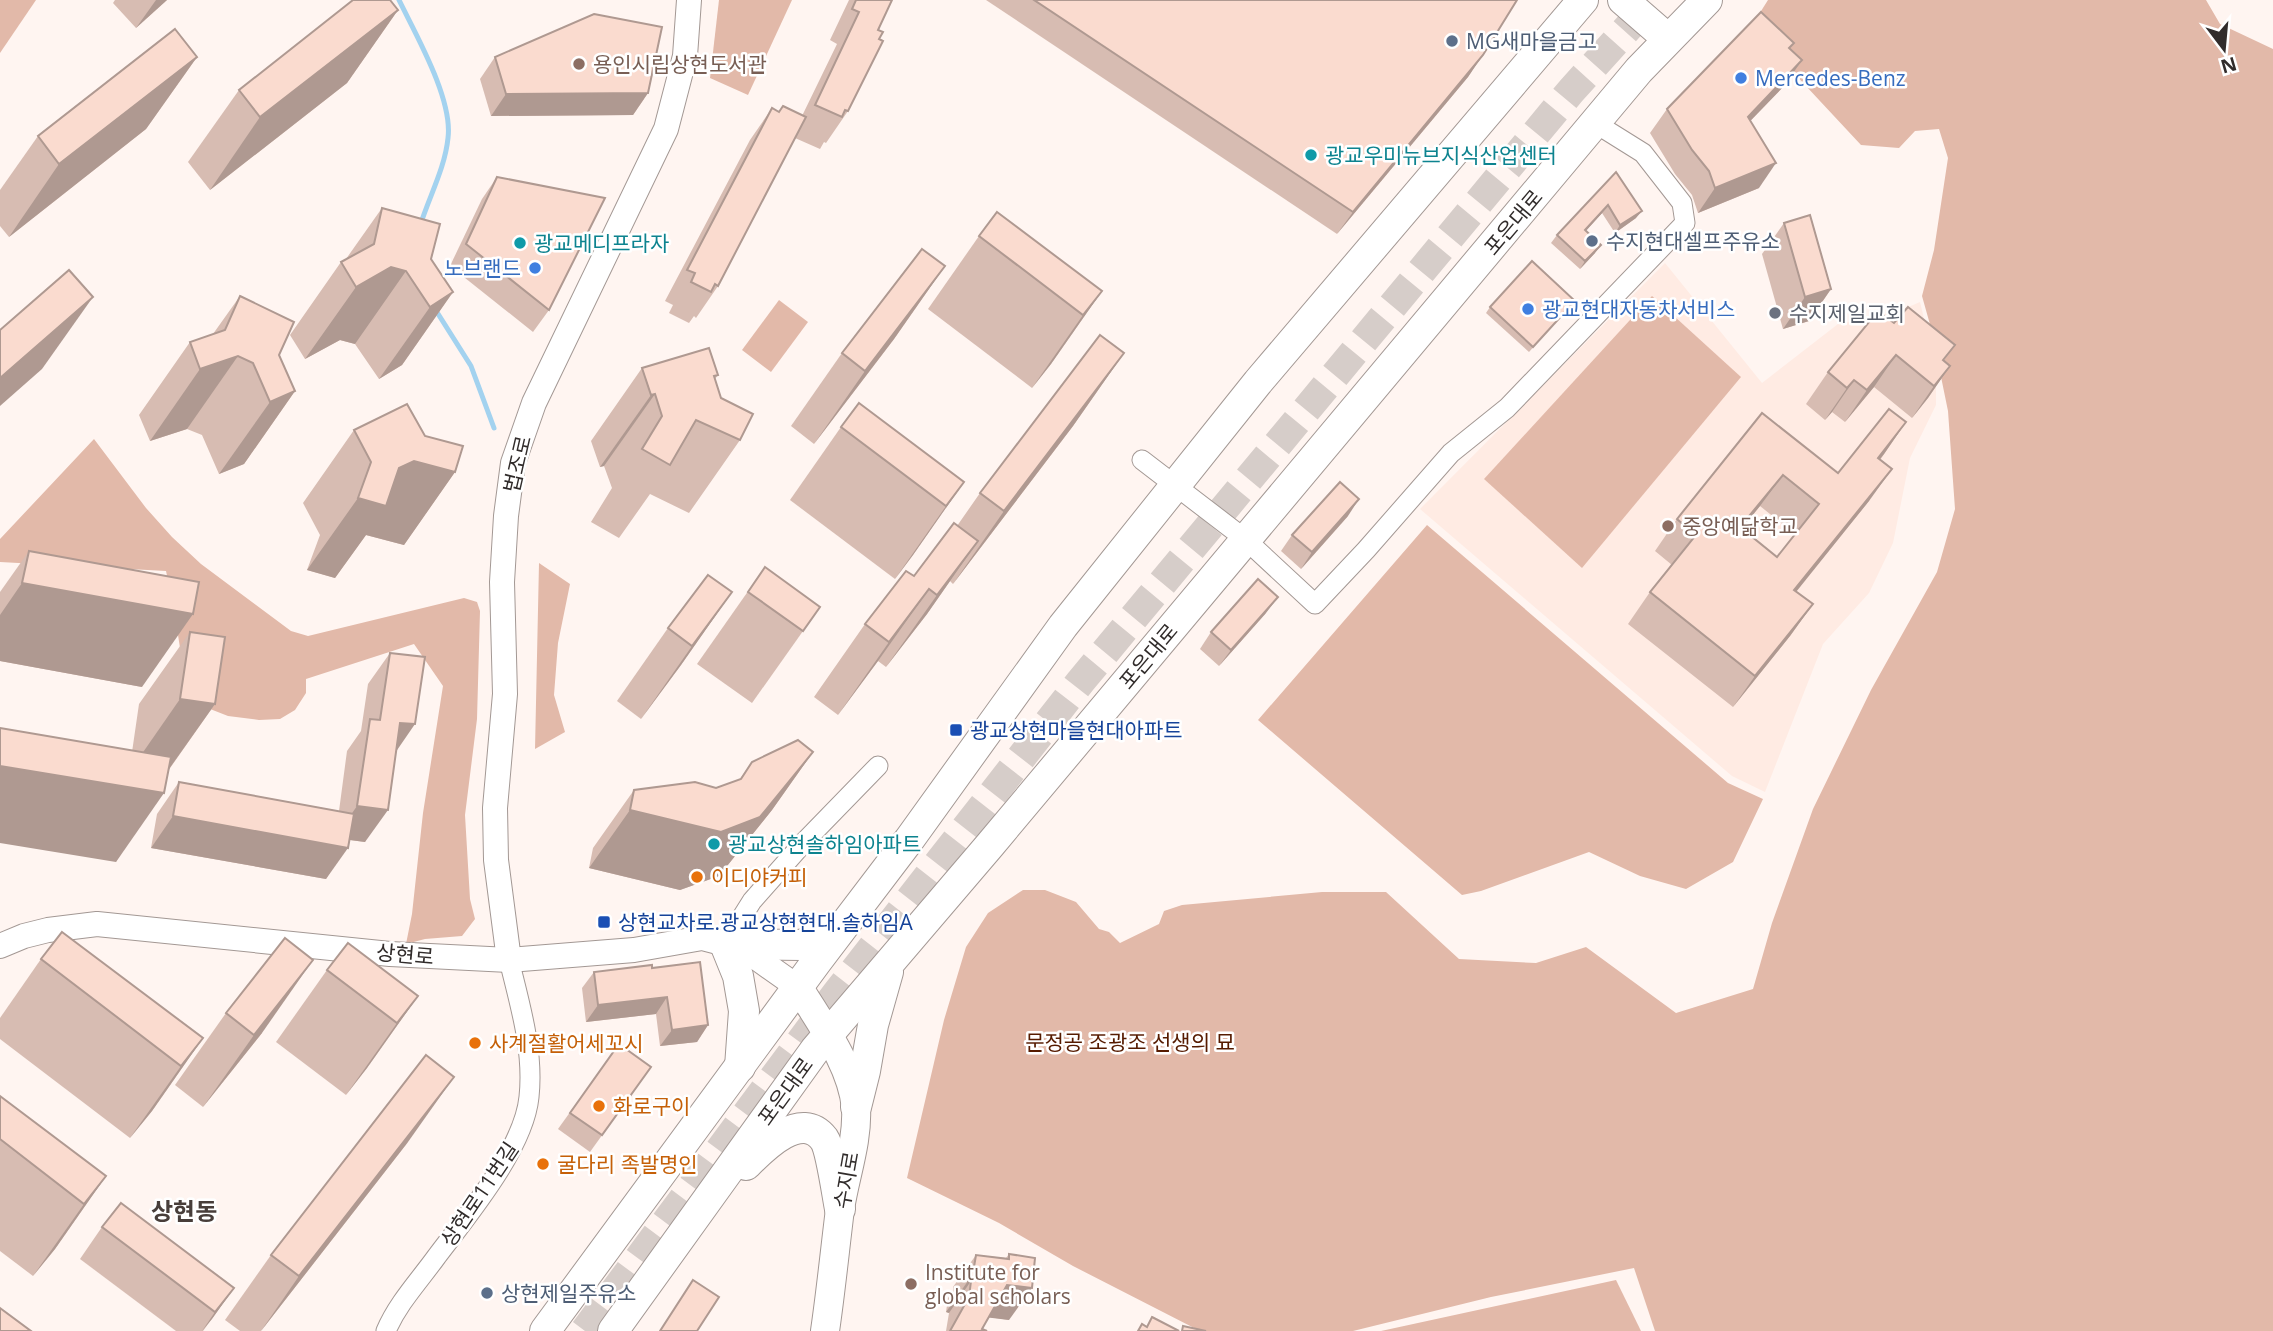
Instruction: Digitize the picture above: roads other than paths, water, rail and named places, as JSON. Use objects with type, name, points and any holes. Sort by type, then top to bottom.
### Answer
[{"type":"main road","points":[[545,1331],[1063,626],[1267,371],[1583,0]]},
{"type":"main road","points":[[1623,0],[1668,39]]},
{"type":"main road","name":"포은대로","points":[[613,1331],[828,1035],[1595,123],[1668,39],[1707,0]]},
{"type":"main road","points":[[740,1068],[744,1010],[738,976],[725,944],[802,945],[846,923]]},
{"type":"main road","points":[[856,1107],[873,1025],[891,960]]},
{"type":"main road","name":"수지로","points":[[799,988],[828,1035],[848,1076],[856,1107],[824,1331]]},
{"type":"main road","points":[[715,1188],[783,1133],[812,1129],[825,1140],[840,1209]]},
{"type":"street","name":"법조로","points":[[509,960],[496,860],[495,808],[505,694],[502,582],[513,463],[534,403],[666,130],[685,56],[690,0]]},
{"type":"street","points":[[1142,460],[1245,539],[1315,604],[1451,453],[1507,408],[1685,223],[1682,203],[1643,153],[1595,123]]},
{"type":"street","points":[[725,944],[752,901],[806,839],[878,766]]},
{"type":"street","name":"상현로","points":[[0,946],[48,930],[97,924],[390,954],[509,960],[634,950],[702,938],[725,944],[758,959],[799,988]]},
{"type":"street","name":"상현로11번길","points":[[386,1331],[406,1296],[489,1183],[514,1145],[523,1125],[529,1097],[528,1044],[509,960]]},
{"type":"waterway","points":[[399,0],[432,68],[448,122],[444,160],[420,226]]},
{"type":"waterway","points":[[435,309],[471,366],[494,428]]},
{"type":"tunnel","points":[[585,1331],[837,993],[1081,681],[1571,91],[1653,0]]},
{"type":"place","name":"MG새마을금고","points":[[1452,41]]},
{"type":"place","name":"용인시립상현도서관","points":[[579,64]]},
{"type":"place","name":"Mercedes-Benz","points":[[1741,78]]},
{"type":"place","name":"광교우미뉴브지식산업센터","points":[[1311,155]]},
{"type":"place","name":"수지현대셀프주유소","points":[[1592,241]]},
{"type":"place","name":"광교메디프라자","points":[[520,243]]},
{"type":"place","name":"노브랜드","points":[[535,268]]},
{"type":"place","name":"광교현대자동차서비스","points":[[1528,309]]},
{"type":"place","name":"수지제일교회","points":[[1775,313]]},
{"type":"place","name":"중앙예닮학교","points":[[1668,526]]},
{"type":"place","name":"광교상현마을현대아파트","points":[[956,730]]},
{"type":"place","name":"광교상현솔하임아파트","points":[[714,844]]},
{"type":"place","name":"이디야커피","points":[[697,877]]},
{"type":"place","name":"상현교차로.광교상현현대.솔하임A","points":[[604,922]]},
{"type":"place","name":"사계절활어세꼬시","points":[[475,1043]]},
{"type":"place","name":"화로구이","points":[[599,1106]]},
{"type":"place","name":"굴다리 족발명인","points":[[543,1164]]},
{"type":"place","name":"Institute for global scholars","points":[[911,1284]]},
{"type":"place","name":"상현제일주유소","points":[[487,1293]]},
{"type":"district","name":"상현동","points":[[184,1210]]},
{"type":"park label","name":"문정공 조광조 선생의 묘","points":[[1130,1042]]}]
